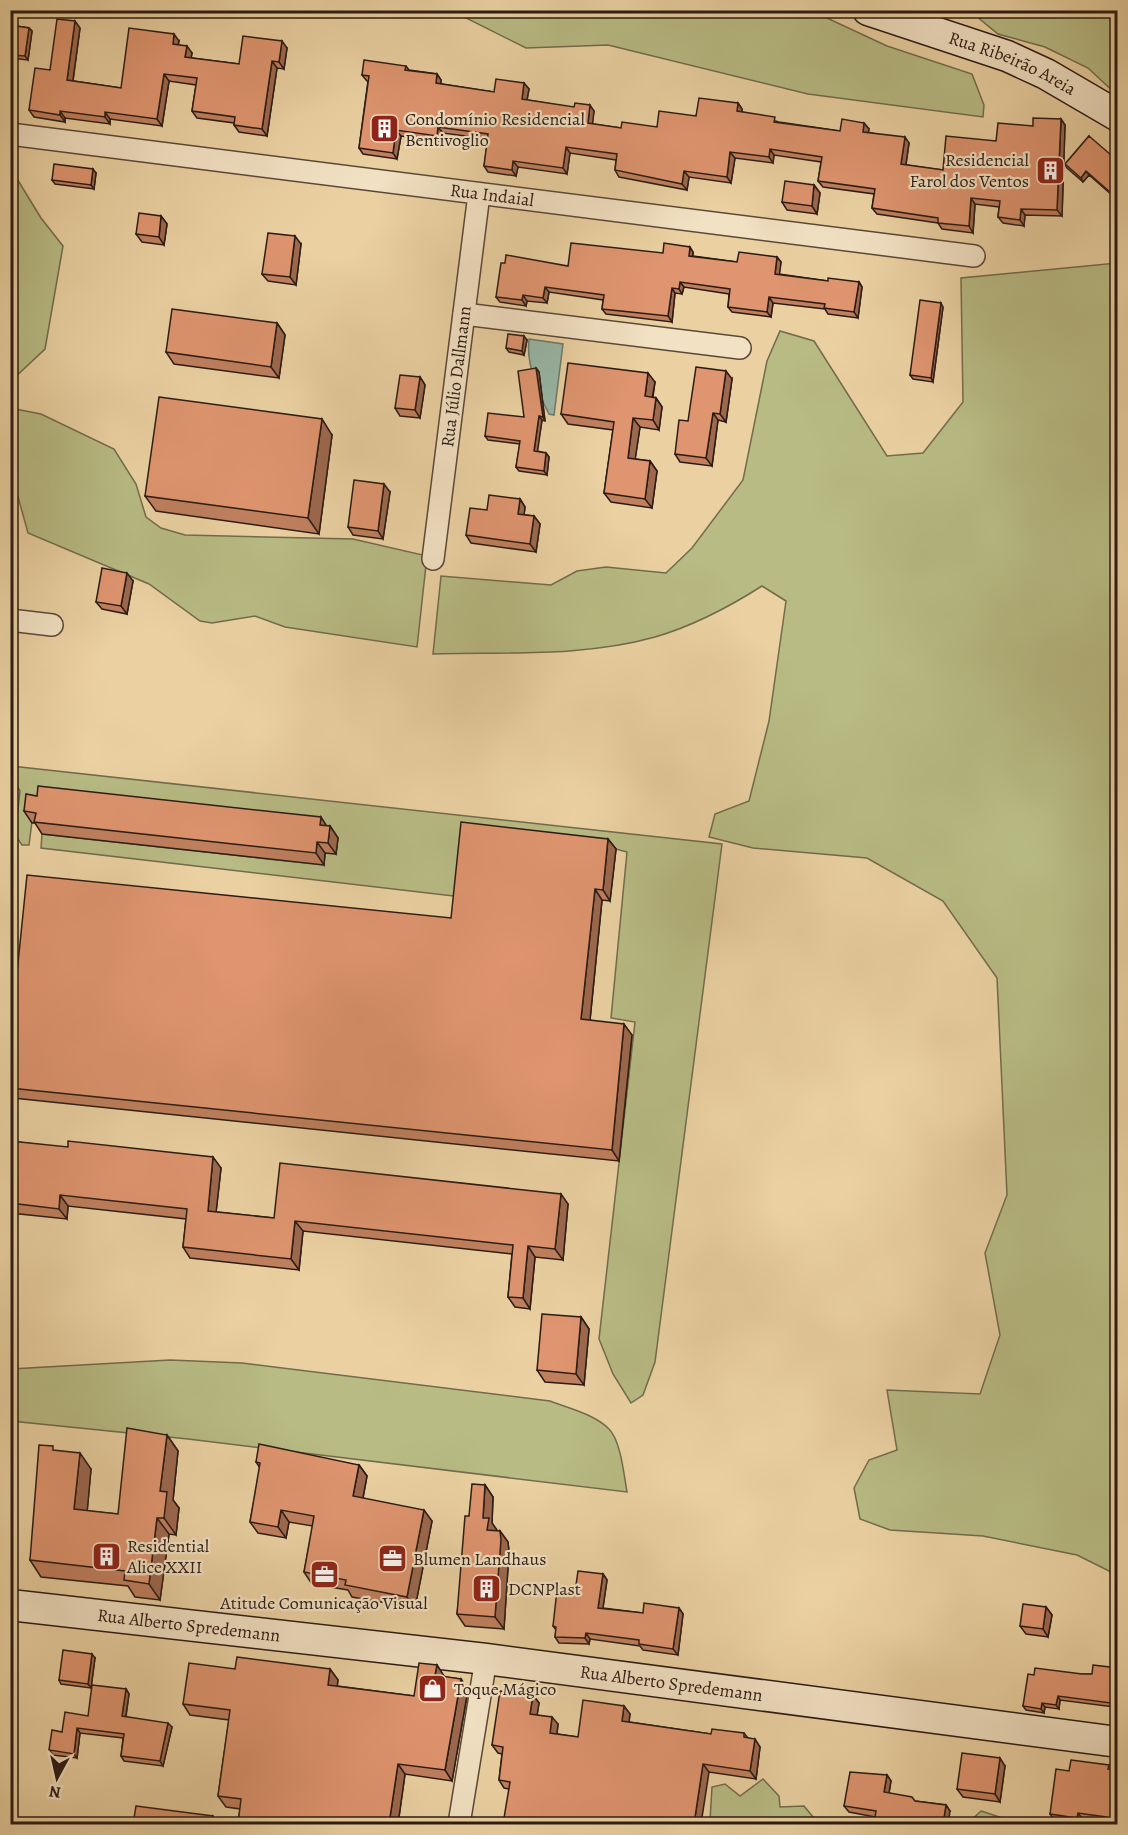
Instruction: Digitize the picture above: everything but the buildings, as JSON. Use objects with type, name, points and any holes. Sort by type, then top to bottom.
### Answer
[{"type":"street","name":"Rua Ribeirão Areia","points":[[868,10],[1007,56],[1046,74],[1118,116]]},
{"type":"street","name":"Rua Indaial","points":[[10,134],[974,256]]},
{"type":"street","name":"Rua Júlio Dallmann","points":[[433,559],[478,194]]},
{"type":"street","points":[[464,314],[740,348]]},
{"type":"street","points":[[10,620],[52,625]]},
{"type":"street","name":"Rua Alberto Spredemann","points":[[10,1605],[486,1659],[1118,1742]]},
{"type":"street","points":[[459,1824],[486,1659]]},
{"type":"green space","points":[[457,11],[812,11],[887,46],[972,74],[984,105],[983,117],[808,94],[608,45],[526,48],[456,13]]},
{"type":"green space","points":[[970,11],[1117,11],[1117,95],[1088,68],[1045,47],[998,34]]},
{"type":"green space","points":[[11,169],[41,218],[63,246],[45,349],[11,381]]},
{"type":"green space","points":[[1117,263],[1118,1572],[1113,1573],[1077,1555],[983,1536],[890,1530],[860,1519],[854,1488],[869,1460],[897,1450],[887,1390],[980,1394],[1000,1335],[985,1253],[1007,1195],[997,978],[943,901],[867,858],[753,848],[709,837],[715,814],[749,801],[769,721],[786,601],[762,586],[697,622],[655,637],[601,648],[545,652],[433,654],[441,576],[551,585],[577,571],[606,567],[666,573],[692,548],[743,480],[767,361],[780,331],[814,341],[887,456],[923,453],[963,402],[961,278]]},
{"type":"green space","points":[[10,408],[41,414],[114,449],[136,484],[146,517],[161,528],[185,535],[353,539],[427,556],[417,647],[285,627],[255,616],[212,623],[200,621],[149,584],[28,533],[15,486],[15,455],[11,454]]},
{"type":"green space","points":[[11,766],[722,844],[655,1362],[643,1395],[631,1403],[613,1374],[599,1339],[635,1022],[611,1018],[627,852],[616,849],[462,897],[41,848],[42,834],[323,865],[325,853],[336,854],[34,806],[29,845],[22,845],[15,835],[20,791],[11,776]]},
{"type":"green space","points":[[170,1360],[242,1363],[550,1401],[588,1415],[609,1429],[619,1450],[627,1492],[188,1439],[11,1421],[11,1369]]},
{"type":"green space","points":[[763,1779],[779,1796],[780,1807],[804,1806],[819,1824],[714,1824],[710,1820],[712,1787],[725,1784],[740,1796]]},
{"type":"green space","points":[[981,1811],[1021,1824],[967,1824]]},
{"type":"shaded area","points":[[529,339],[563,344],[554,415],[549,414],[534,378],[529,358]]},
{"type":"place","name":"Condomínio Residencial Bentivoglio","points":[[384,129]]},
{"type":"place","name":"Residencial Farol dos Ventos","points":[[1050,170]]},
{"type":"place","name":"Residential Alice XXII","points":[[106,1556]]},
{"type":"place","name":"Blumen Landhaus","points":[[392,1559]]},
{"type":"place","name":"Atitude Comunicação Visual","points":[[324,1574]]},
{"type":"place","name":"DCNPlast","points":[[487,1589]]},
{"type":"place","name":"Toque Mágico","points":[[433,1689]]}]
